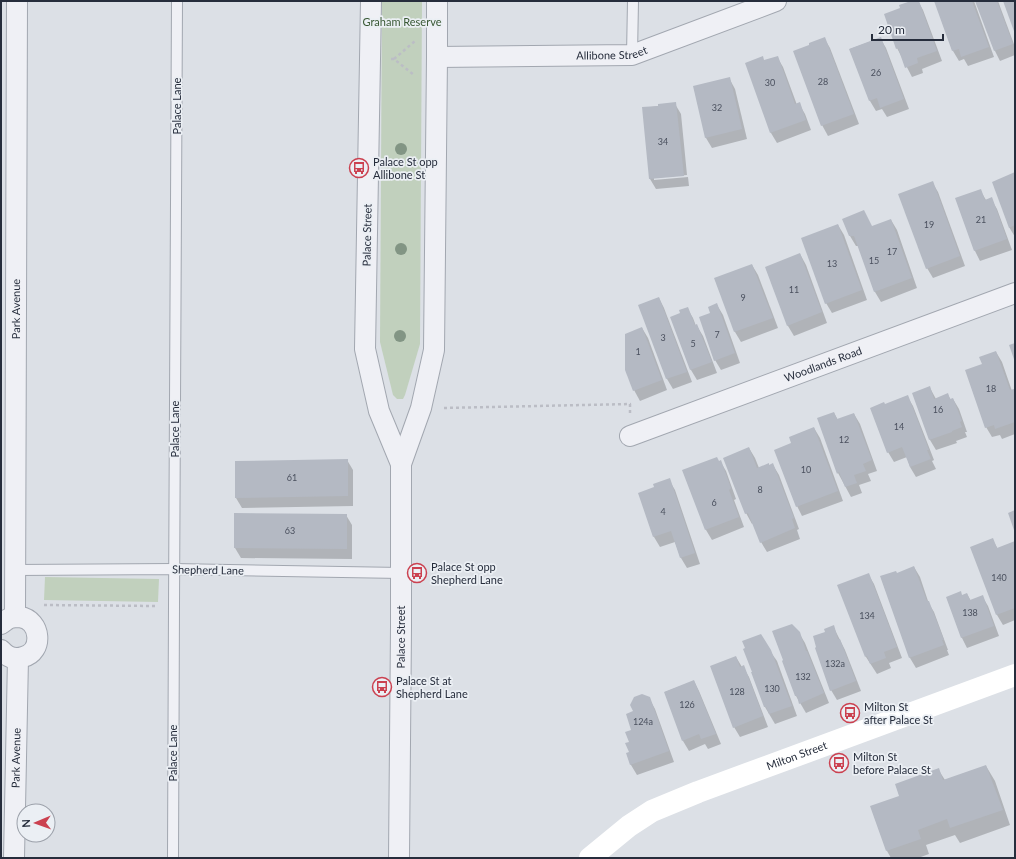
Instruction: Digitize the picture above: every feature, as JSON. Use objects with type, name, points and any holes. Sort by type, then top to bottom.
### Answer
[{"type":"main road","name":"Milton Street","points":[[590,858],[629,826],[652,811],[698,792],[1015,675]]},
{"type":"street","name":"Park Avenue","points":[[11,615],[15,570],[17,1]]},
{"type":"street","name":"Palace Street","points":[[371,1],[365,349],[380,411],[401,464]]},
{"type":"street","name":"Palace Street","points":[[399,858],[401,464],[421,408],[434,350],[438,57],[437,1]]},
{"type":"street","name":"Allibone Street","points":[[438,57],[632,56],[776,1]]},
{"type":"street","name":"Woodlands Road","points":[[630,436],[1015,292]]},
{"type":"street","points":[[10,654],[29,655],[38,643],[38,633],[35,626],[24,618],[11,615]]},
{"type":"street","name":"Park Avenue","points":[[10,654],[14,858]]},
{"type":"lane","name":"Palace Lane","points":[[173,858],[177,1]]},
{"type":"lane","points":[[632,56],[633,1]]},
{"type":"lane","name":"Shepherd Lane","points":[[15,570],[174,569],[401,574]]},
{"type":"path","points":[[389,58],[394,58],[437,94]]},
{"type":"path","points":[[421,408],[630,404]]},
{"type":"path","points":[[11,615],[174,606]]},
{"type":"green space","name":"Graham Reserve","points":[[382,1],[422,1],[420,344],[403,399],[397,399],[393,395],[380,342]]},
{"type":"green space","points":[[45,577],[159,579],[158,602],[44,600]]},
{"type":"building","points":[[911,1],[919,1],[937,51],[917,58],[918,63],[905,68],[898,48],[896,49],[884,14],[900,8],[899,5]]},
{"type":"building","points":[[934,1],[972,1],[989,47],[961,57],[959,49],[952,51]]},
{"type":"building","points":[[975,1],[997,1],[1013,44],[994,51]]},
{"type":"building","points":[[1003,1],[1015,1],[1015,34]]},
{"type":"building","points":[[825,37],[854,114],[821,126],[793,51]]},
{"type":"building","points":[[881,37],[904,99],[880,108],[877,98],[869,101],[849,49]]},
{"type":"building","points":[[763,56],[764,60],[778,56],[795,104],[800,102],[806,120],[770,133],[745,63]]},
{"type":"building","points":[[730,77],[742,129],[705,138],[693,86]]},
{"type":"building","points":[[676,102],[684,176],[649,179],[642,107],[658,106],[658,104]]},
{"type":"building","points":[[1015,172],[1015,225],[1009,228],[992,182]]},
{"type":"building","points":[[933,181],[960,256],[926,269],[898,194]]},
{"type":"building","points":[[981,189],[985,200],[992,197],[1007,239],[974,251],[955,198]]},
{"type":"building","points":[[864,210],[872,226],[891,219],[912,278],[874,292],[854,236],[849,236],[842,219]]},
{"type":"building","points":[[838,224],[862,290],[825,304],[801,238]]},
{"type":"building","points":[[800,253],[822,312],[787,326],[765,267]]},
{"type":"building","points":[[752,264],[773,318],[734,332],[714,278]]},
{"type":"building","points":[[659,297],[687,372],[666,379],[638,305]]},
{"type":"building","points":[[717,303],[735,353],[714,361],[699,317],[710,313],[708,307]]},
{"type":"building","points":[[688,307],[695,325],[697,324],[712,362],[690,370],[670,317],[680,313],[679,310]]},
{"type":"building","points":[[642,327],[662,380],[633,391],[625,370],[625,334]]},
{"type":"building","points":[[1015,343],[1015,362],[1009,345]]},
{"type":"building","points":[[996,351],[1010,390],[1014,389],[1015,392],[1015,422],[995,429],[994,425],[985,428],[965,370],[982,364],[979,357]]},
{"type":"building","points":[[930,386],[934,399],[948,393],[950,399],[953,398],[962,421],[960,422],[962,427],[929,440],[912,393]]},
{"type":"building","points":[[908,395],[931,459],[910,467],[902,447],[887,453],[870,408]]},
{"type":"building","points":[[834,412],[837,419],[854,413],[872,460],[863,464],[866,471],[854,475],[857,483],[845,487],[839,472],[837,474],[817,418]]},
{"type":"building","points":[[814,427],[838,491],[796,507],[774,450],[791,443],[789,437]]},
{"type":"building","points":[[749,447],[757,468],[773,463],[794,518],[792,519],[795,528],[760,543],[748,513],[745,514],[723,458]]},
{"type":"building","points":[[717,457],[719,461],[721,460],[731,488],[729,490],[739,517],[705,530],[682,470]]},
{"type":"building","points":[[348,459],[348,496],[235,498],[235,461]]},
{"type":"building","points":[[670,478],[695,553],[680,558],[671,531],[653,537],[638,493],[654,487],[653,484]]},
{"type":"building","points":[[1015,510],[1015,533],[1008,513]]},
{"type":"building","points":[[234,513],[347,514],[347,549],[234,548]]},
{"type":"building","points":[[993,538],[997,548],[1015,541],[1015,608],[996,615],[970,547]]},
{"type":"building","points":[[914,566],[944,640],[942,640],[944,645],[909,658],[880,576],[896,571],[897,573]]},
{"type":"building","points":[[869,573],[897,647],[884,652],[886,658],[870,664],[867,656],[865,657],[837,585]]},
{"type":"building","points":[[961,591],[962,595],[967,593],[970,600],[983,595],[994,626],[961,638],[946,597]]},
{"type":"building","points":[[792,624],[800,632],[806,651],[824,693],[799,704],[772,631]]},
{"type":"building","points":[[834,625],[838,639],[840,639],[856,681],[830,691],[815,648],[813,636],[825,632],[824,629]]},
{"type":"building","points":[[761,634],[771,650],[792,706],[769,714],[766,707],[764,707],[751,672],[743,649],[745,648],[742,641]]},
{"type":"building","points":[[736,656],[740,667],[744,665],[763,716],[733,728],[710,666]]},
{"type":"building","points":[[694,680],[716,734],[701,739],[699,734],[682,741],[664,692]]},
{"type":"building","points":[[642,694],[650,697],[669,751],[630,765],[626,753],[629,752],[625,743],[629,742],[625,732],[631,730],[626,714],[633,711],[630,705],[634,697]]},
{"type":"building","points":[[986,765],[1003,810],[950,828],[947,819],[918,830],[921,839],[886,851],[870,806],[899,796],[895,784],[939,768],[943,780]]},
{"type":"place","name":"Palace St opp Allibone St","points":[[359,168]]},
{"type":"place","name":"Palace St opp Shepherd Lane","points":[[417,573]]},
{"type":"place","name":"Palace St at Shepherd Lane","points":[[382,687]]},
{"type":"place","name":"Milton St after Palace St","points":[[850,713]]},
{"type":"place","name":"Milton St before Palace St","points":[[839,763]]}]
